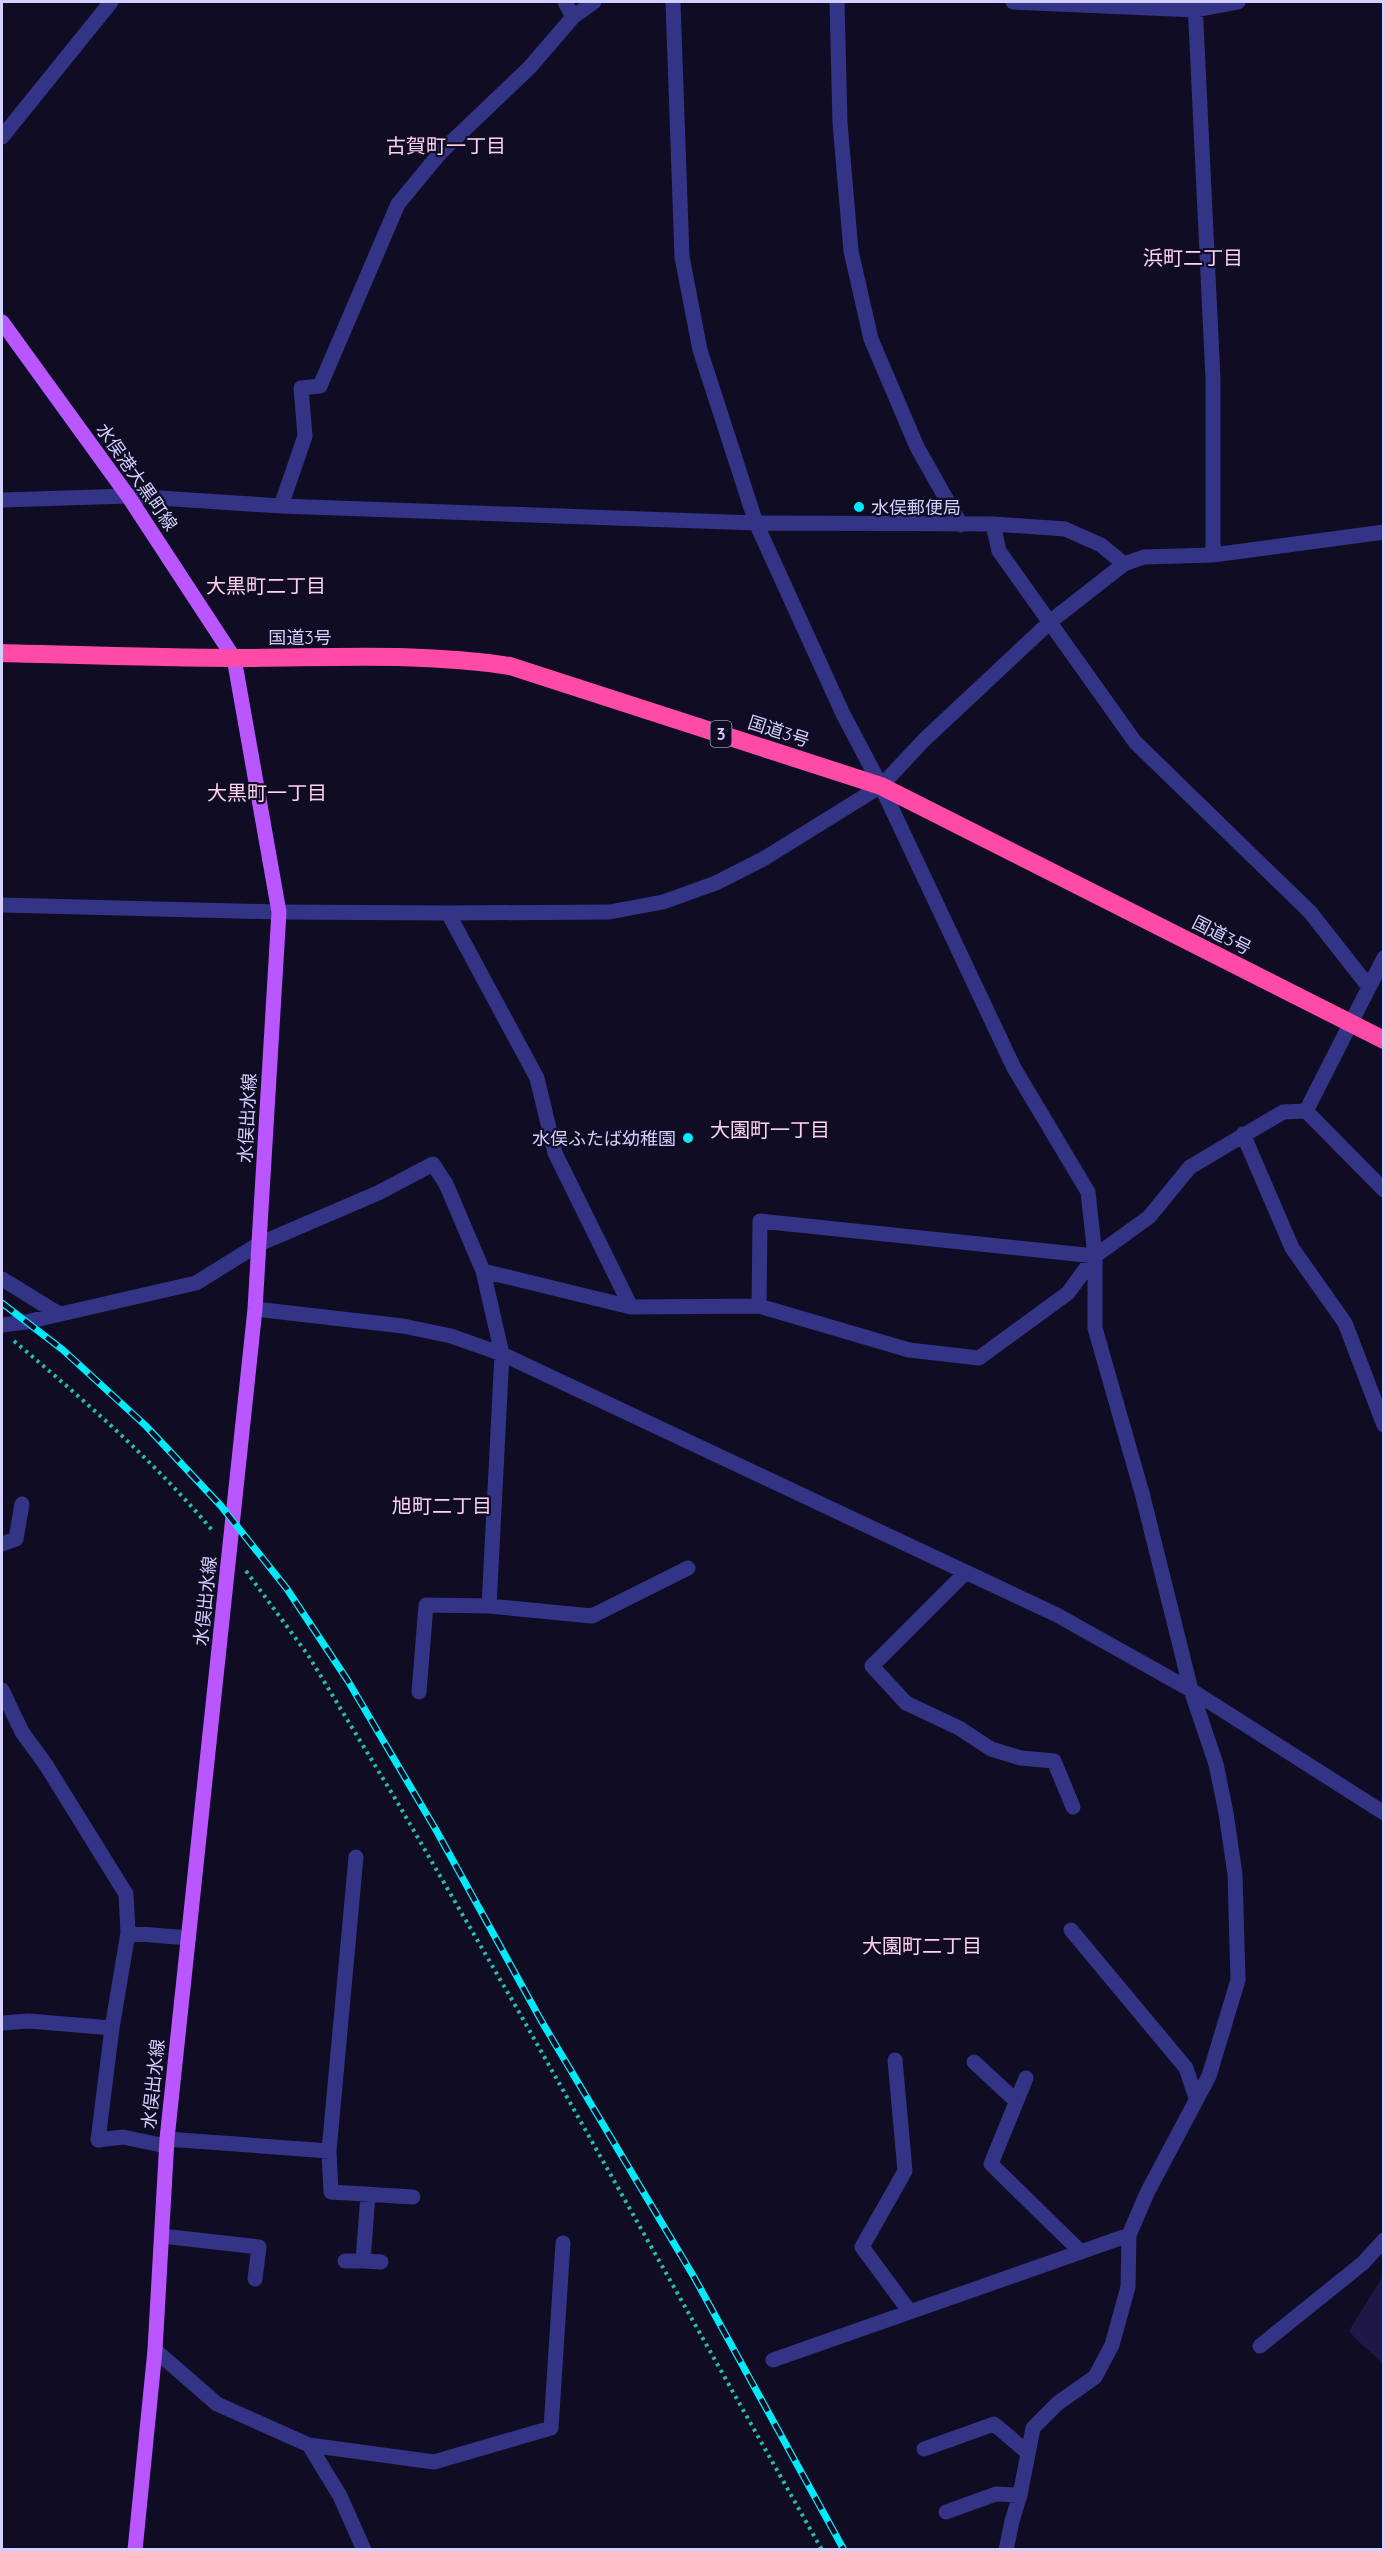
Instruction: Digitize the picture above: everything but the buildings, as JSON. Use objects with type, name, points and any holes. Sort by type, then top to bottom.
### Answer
[{"type":"highway","name":"国道3号","points":[[2,653],[234,658],[414,657],[462,659],[510,666],[881,786],[1383,1040]]},
{"type":"main road","name":"水俣港大黒町線","points":[[2,322],[128,496],[234,658]]},
{"type":"main road","name":"水俣出水線","points":[[135,2550],[155,2350],[167,2143],[255,1308],[279,912],[234,658]]},
{"type":"street","points":[[2,137],[111,2]]},
{"type":"street","points":[[566,2],[573,17]]},
{"type":"street","points":[[281,506],[304,436],[301,388],[320,386],[398,204],[441,152],[530,68],[573,17],[594,2]]},
{"type":"street","points":[[673,2],[682,257],[700,350],[756,523],[843,714],[881,786],[1014,1068],[1088,1192],[1095,1256],[1095,1328],[1142,1493],[1191,1690],[1216,1764],[1235,1875],[1238,1980],[1209,2076],[1147,2193],[1129,2235],[1128,2287],[1112,2345],[1095,2377],[1058,2403],[1033,2428],[1006,2550]]},
{"type":"street","points":[[837,2],[840,123],[851,251],[870,339],[917,447],[961,525]]},
{"type":"street","points":[[1013,2],[1195,6],[1238,2]]},
{"type":"street","points":[[1195,6],[1213,379],[1214,555]]},
{"type":"street","points":[[2,500],[128,496],[281,506],[756,523],[993,524],[1065,529],[1101,544],[1124,564]]},
{"type":"street","points":[[993,524],[999,550],[1135,742],[1310,912],[1369,987]]},
{"type":"street","points":[[2,905],[279,912],[448,913],[609,912],[663,902],[716,884],[765,858],[881,786],[924,740],[1051,621],[1124,564],[1144,557],[1214,555],[1383,532]]},
{"type":"street","points":[[448,913],[537,1078],[555,1153],[631,1308]]},
{"type":"street","points":[[1306,1111],[1383,958]]},
{"type":"street","points":[[483,1271],[631,1308],[759,1306],[909,1350],[979,1358],[1068,1293],[1095,1256],[1149,1217],[1190,1167],[1283,1112],[1306,1111],[1383,1190]]},
{"type":"street","points":[[1244,1134],[1292,1248],[1345,1323],[1383,1425]]},
{"type":"street","points":[[2,1325],[196,1282],[259,1244],[378,1193],[433,1164],[446,1184],[483,1271],[502,1354],[489,1606]]},
{"type":"street","points":[[759,1306],[760,1221],[1095,1256]]},
{"type":"street","points":[[2,1279],[59,1314]]},
{"type":"street","points":[[255,1308],[403,1326],[452,1336],[502,1354],[1058,1615],[1191,1690],[1383,1814]]},
{"type":"street","points":[[2,1544],[16,1539],[22,1504]]},
{"type":"street","points":[[419,1692],[426,1605],[489,1606],[592,1616],[688,1568]]},
{"type":"street","points":[[966,1572],[872,1665],[906,1703],[959,1728],[991,1749],[1022,1758],[1054,1761],[1073,1807]]},
{"type":"street","points":[[2,1690],[22,1732],[46,1765],[126,1894],[128,1932],[112,2028],[98,2140],[123,2137],[167,2143],[329,2151]]},
{"type":"street","points":[[356,1857],[329,2151],[330,2192],[413,2197]]},
{"type":"street","points":[[1071,1930],[1186,2068],[1196,2098]]},
{"type":"street","points":[[128,1932],[189,1938]]},
{"type":"street","points":[[2,2023],[29,2021],[112,2028]]},
{"type":"street","points":[[895,2060],[905,2171],[861,2247],[910,2312]]},
{"type":"street","points":[[974,2062],[1016,2101]]},
{"type":"street","points":[[1026,2078],[991,2164],[1081,2252]]},
{"type":"street","points":[[363,2260],[368,2194]]},
{"type":"street","points":[[773,2360],[1129,2235]]},
{"type":"street","points":[[162,2236],[260,2247],[255,2279]]},
{"type":"street","points":[[1260,2346],[1363,2263],[1383,2240]]},
{"type":"street","points":[[155,2350],[217,2404],[309,2445],[434,2462],[551,2428],[563,2243]]},
{"type":"street","points":[[345,2261],[381,2262]]},
{"type":"street","points":[[924,2449],[994,2424],[1028,2453]]},
{"type":"street","points":[[309,2445],[340,2496],[364,2550]]},
{"type":"street","points":[[946,2512],[996,2494],[1020,2495]]},
{"type":"path","points":[[10,1338],[86,1401],[192,1506],[264,1593],[308,1655],[396,1800],[519,2012],[822,2550]]},
{"type":"railway","points":[[2,1303],[63,1350],[146,1426],[221,1506],[287,1589],[348,1681],[436,1830],[542,2022],[694,2277],[844,2550]]},
{"type":"place","name":"水俣郵便局","points":[[859,507]]},
{"type":"place","name":"水俣ふたば幼稚園","points":[[688,1138]]},
{"type":"district","name":"古賀町一丁目","points":[[446,145]]},
{"type":"district","name":"浜町二丁目","points":[[1193,257]]},
{"type":"district","name":"大黒町二丁目","points":[[266,585]]},
{"type":"district","name":"大黒町一丁目","points":[[267,792]]},
{"type":"district","name":"大園町一丁目","points":[[770,1129]]},
{"type":"district","name":"旭町二丁目","points":[[442,1505]]},
{"type":"district","name":"大園町二丁目","points":[[922,1945]]}]
